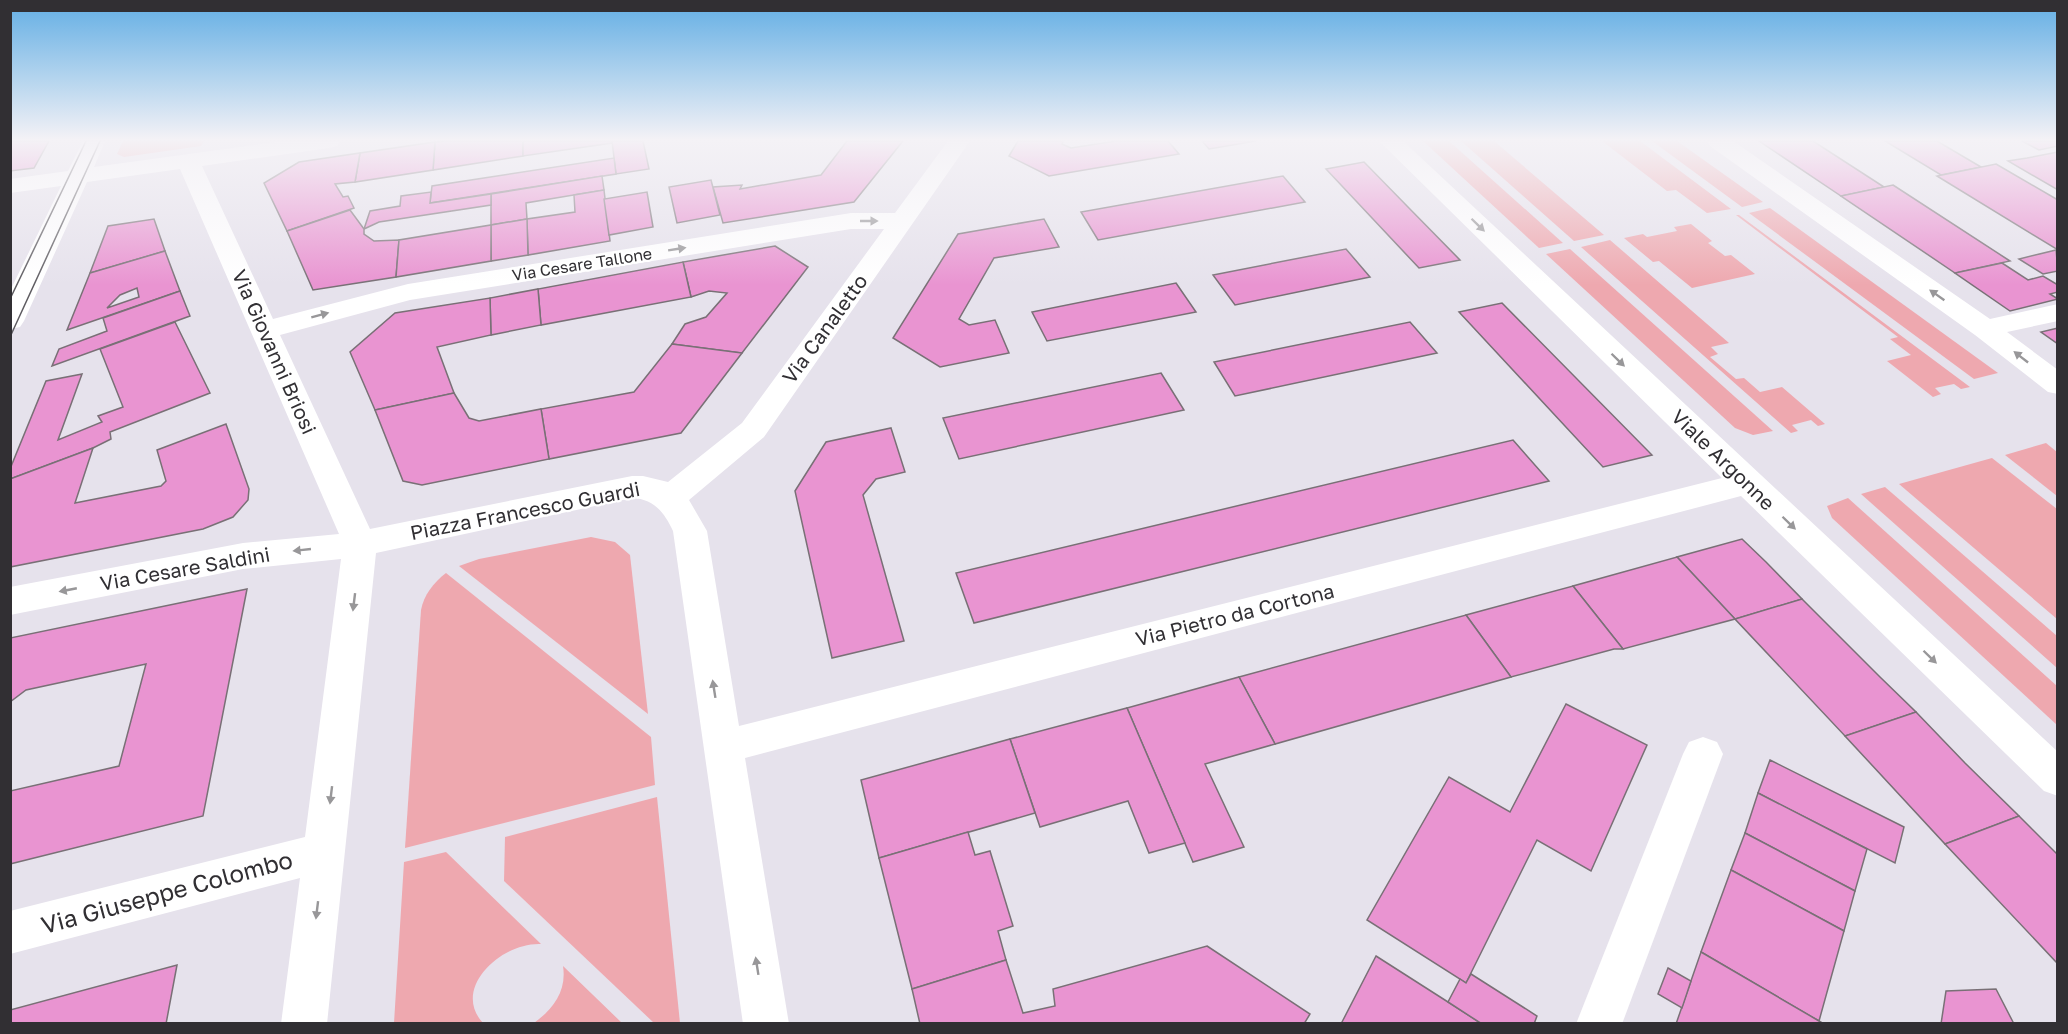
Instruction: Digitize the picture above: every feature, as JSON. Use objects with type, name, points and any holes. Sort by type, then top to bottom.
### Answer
[{"type":"street","points":[[10,321],[71,189]]},
{"type":"street","name":"Via Giovanni Briosi","points":[[201,189],[360,544]]},
{"type":"street","name":"Via Canaletto","points":[[670,498],[753,430],[925,189]]},
{"type":"street","name":"Viale Argonne","points":[[1440,189],[2058,778]]},
{"type":"street","points":[[1787,189],[1985,329],[2058,385]]},
{"type":"street","name":"Via Cesare Tallone","points":[[264,330],[408,292],[851,220],[903,221]]},
{"type":"street","points":[[1985,329],[2058,312]]},
{"type":"street","name":"Via Pietro da Cortona","points":[[723,747],[1746,483]]},
{"type":"street","name":"Piazza Francesco Guardi","points":[[360,544],[632,487],[653,488],[670,498],[690,531],[766,1023]]},
{"type":"street","points":[[304,1023],[360,544]]},
{"type":"street","name":"Via Cesare Saldini","points":[[10,601],[243,556],[360,544]]},
{"type":"street","points":[[1599,1023],[1704,754]]},
{"type":"street","name":"Via Giuseppe Colombo","points":[[10,933],[324,852]]},
{"type":"shaded area","points":[[1475,189],[1503,189],[1563,243],[1539,248]]},
{"type":"shaded area","points":[[1516,189],[1550,189],[1604,235],[1574,241]]},
{"type":"shaded area","points":[[1665,189],[1705,189],[1731,209],[1707,213],[1676,190]]},
{"type":"shaded area","points":[[1718,189],[1745,189],[1763,202],[1742,207]]},
{"type":"shaded area","points":[[1770,208],[1998,373],[1974,379],[1749,213]]},
{"type":"shaded area","points":[[1736,215],[1970,387],[1961,389],[1954,384],[1935,388],[1941,394],[1933,397],[1887,361],[1911,355],[1890,339],[1898,337]]},
{"type":"shaded area","points":[[1691,224],[1712,241],[1708,243],[1725,256],[1731,255],[1755,274],[1692,288],[1659,261],[1653,262],[1624,238],[1643,234],[1647,237],[1677,231],[1674,227]]},
{"type":"shaded area","points":[[1610,240],[1729,343],[1711,347],[1718,354],[1710,357],[1736,379],[1744,378],[1760,392],[1782,387],[1825,424],[1818,426],[1811,420],[1792,425],[1798,431],[1791,433],[1581,247]]},
{"type":"shaded area","points":[[1570,249],[1773,431],[1753,435],[1735,428],[1546,254]]},
{"type":"shaded area","points":[[2046,443],[2057,452],[2057,496],[2005,455]]},
{"type":"shaded area","points":[[1992,458],[2057,509],[2057,619],[1899,484]]},
{"type":"shaded area","points":[[1885,487],[2057,636],[2057,668],[1861,494]]},
{"type":"shaded area","points":[[1848,498],[2057,686],[2057,725],[1832,518],[1827,506]]},
{"type":"shaded area","points":[[591,537],[615,542],[630,555],[648,714],[459,566],[479,559]]},
{"type":"shaded area","points":[[446,573],[651,737],[655,785],[405,848],[421,610],[430,590]]},
{"type":"shaded area","points":[[657,797],[680,1023],[654,1023],[504,881],[505,837]]},
{"type":"shaded area","points":[[446,852],[541,944],[526,945],[511,951],[497,959],[485,970],[477,983],[473,996],[475,1010],[483,1023],[394,1023],[404,862]]},
{"type":"shaded area","points":[[563,966],[622,1023],[534,1023],[557,999],[563,983]]},
{"type":"building","points":[[267,189],[338,189],[343,197],[348,196],[354,208],[287,231]]},
{"type":"building","points":[[432,189],[518,189],[430,203]]},
{"type":"building","points":[[520,189],[604,190],[526,203],[527,219],[491,225],[491,194]]},
{"type":"building","points":[[670,189],[713,189],[720,215],[677,223]]},
{"type":"building","points":[[714,189],[864,189],[854,202],[723,223]]},
{"type":"building","points":[[1209,189],[1294,189],[1305,202],[1098,240],[1081,212]]},
{"type":"building","points":[[1345,189],[1391,189],[1460,260],[1419,268]]},
{"type":"building","points":[[1831,189],[1873,189],[1841,196]]},
{"type":"building","points":[[1873,189],[1900,189],[2010,261],[1955,273],[1841,196]]},
{"type":"building","points":[[1959,189],[2039,189],[2058,200],[2058,250]]},
{"type":"building","points":[[604,190],[610,241],[528,255],[527,219],[575,212],[574,195]]},
{"type":"building","points":[[431,192],[430,203],[491,194],[491,205],[379,222],[364,229],[370,211],[400,206],[401,196]]},
{"type":"building","points":[[647,192],[653,227],[609,235],[604,199]]},
{"type":"building","points":[[350,210],[364,229],[364,234],[374,241],[399,240],[396,277],[313,290],[287,231]]},
{"type":"building","points":[[154,219],[165,251],[90,273],[108,226]]},
{"type":"building","points":[[527,219],[528,255],[491,261],[491,225]]},
{"type":"building","points":[[1044,219],[1059,247],[994,258],[959,319],[969,325],[995,320],[1009,353],[940,367],[893,338],[958,234]]},
{"type":"building","points":[[491,225],[491,261],[396,277],[399,240]]},
{"type":"building","points":[[775,246],[808,267],[742,353],[672,344],[685,324],[706,317],[727,293],[709,291],[691,297],[683,262]]},
{"type":"building","points":[[1346,249],[1370,277],[1235,305],[1213,275]]},
{"type":"building","points":[[2056,250],[2058,271],[2043,274],[2019,259]]},
{"type":"building","points":[[165,251],[180,291],[67,330],[90,273]],"holes":[[[137,288],[139,297],[107,308],[120,295]]]},
{"type":"building","points":[[683,262],[691,297],[541,325],[538,289]]},
{"type":"building","points":[[2002,263],[2028,280],[2043,276],[2058,285],[2058,292],[2050,294],[2058,299],[2010,311],[1955,273]]},
{"type":"building","points":[[1176,283],[1196,312],[1047,341],[1032,312]]},
{"type":"building","points":[[538,289],[541,325],[491,335],[490,298]]},
{"type":"building","points":[[180,291],[190,316],[52,366],[59,349],[107,331],[103,318]]},
{"type":"building","points":[[490,298],[491,335],[437,347],[454,393],[375,410],[350,352],[395,313]]},
{"type":"building","points":[[1502,303],[1652,455],[1603,467],[1459,312]]},
{"type":"building","points":[[175,322],[210,393],[110,432],[111,439],[93,448],[10,479],[10,469],[46,381],[82,374],[58,440],[102,422],[98,416],[123,407],[100,349]]},
{"type":"building","points":[[1410,322],[1437,353],[1235,396],[1214,362]]},
{"type":"building","points":[[2058,328],[2058,344],[2041,332]]},
{"type":"building","points":[[672,344],[742,353],[681,433],[549,459],[541,409],[634,392]]},
{"type":"building","points":[[1161,373],[1184,410],[959,459],[943,418]]},
{"type":"building","points":[[454,393],[469,418],[479,421],[541,409],[549,459],[422,485],[403,481],[375,410]]},
{"type":"building","points":[[226,424],[249,489],[248,500],[233,517],[203,529],[10,567],[10,479],[93,448],[75,503],[161,486],[166,481],[157,450]]},
{"type":"building","points":[[891,428],[905,472],[876,479],[863,495],[904,641],[832,658],[795,491],[826,442]]},
{"type":"building","points":[[1513,440],[1549,481],[974,623],[956,573]]},
{"type":"building","points":[[1742,539],[1802,599],[1735,619],[1677,557]]},
{"type":"building","points":[[1677,557],[1735,619],[1623,649],[1573,586]]},
{"type":"building","points":[[1573,586],[1623,649],[1614,649],[1511,677],[1466,615]]},
{"type":"building","points":[[247,589],[203,816],[10,864],[10,791],[119,766],[146,664],[26,690],[10,702],[10,638]]},
{"type":"building","points":[[1802,599],[1916,712],[1845,736],[1735,619]]},
{"type":"building","points":[[1466,615],[1511,677],[1275,744],[1239,677]]},
{"type":"building","points":[[1239,677],[1275,744],[1205,764],[1244,847],[1193,862],[1127,708]]},
{"type":"building","points":[[1566,704],[1647,745],[1591,871],[1537,840],[1466,983],[1367,920],[1449,777],[1510,812]]},
{"type":"building","points":[[1127,708],[1185,843],[1149,853],[1128,801],[1040,827],[1010,739]]},
{"type":"building","points":[[1916,712],[2019,816],[1945,844],[1845,736]]},
{"type":"building","points":[[1010,739],[1035,813],[879,858],[861,780]]},
{"type":"building","points":[[1770,760],[1904,827],[1895,863],[1758,793]]},
{"type":"building","points":[[1758,793],[1867,849],[1855,891],[1745,833]]},
{"type":"building","points":[[2019,816],[2058,855],[2058,964],[1945,844]]},
{"type":"building","points":[[968,832],[975,855],[990,851],[1013,926],[998,931],[1006,960],[912,989],[879,858]]},
{"type":"building","points":[[1745,833],[1855,891],[1844,931],[1731,870]]},
{"type":"building","points":[[1731,870],[1844,931],[1819,1021],[1701,952]]},
{"type":"building","points":[[1207,946],[1310,1014],[1304,1024],[920,1024],[912,989],[1006,960],[1023,1013],[1055,1006],[1053,989]]},
{"type":"building","points":[[1701,952],[1819,1021],[1824,1024],[1676,1024]]},
{"type":"building","points":[[1376,956],[1448,1002],[1482,1024],[1341,1024]]},
{"type":"building","points":[[177,965],[166,1024],[10,1024],[10,1010]]},
{"type":"building","points":[[1668,968],[1691,981],[1682,1008],[1658,994]]},
{"type":"building","points":[[1471,974],[1537,1016],[1534,1024],[1482,1024],[1448,1002],[1460,979],[1466,983]]},
{"type":"building","points":[[1996,989],[2014,1024],[1941,1024],[1946,991]]},
{"type":"tram line","points":[[10,299],[63,189]]},
{"type":"tram line","points":[[10,337],[78,189]]}]
